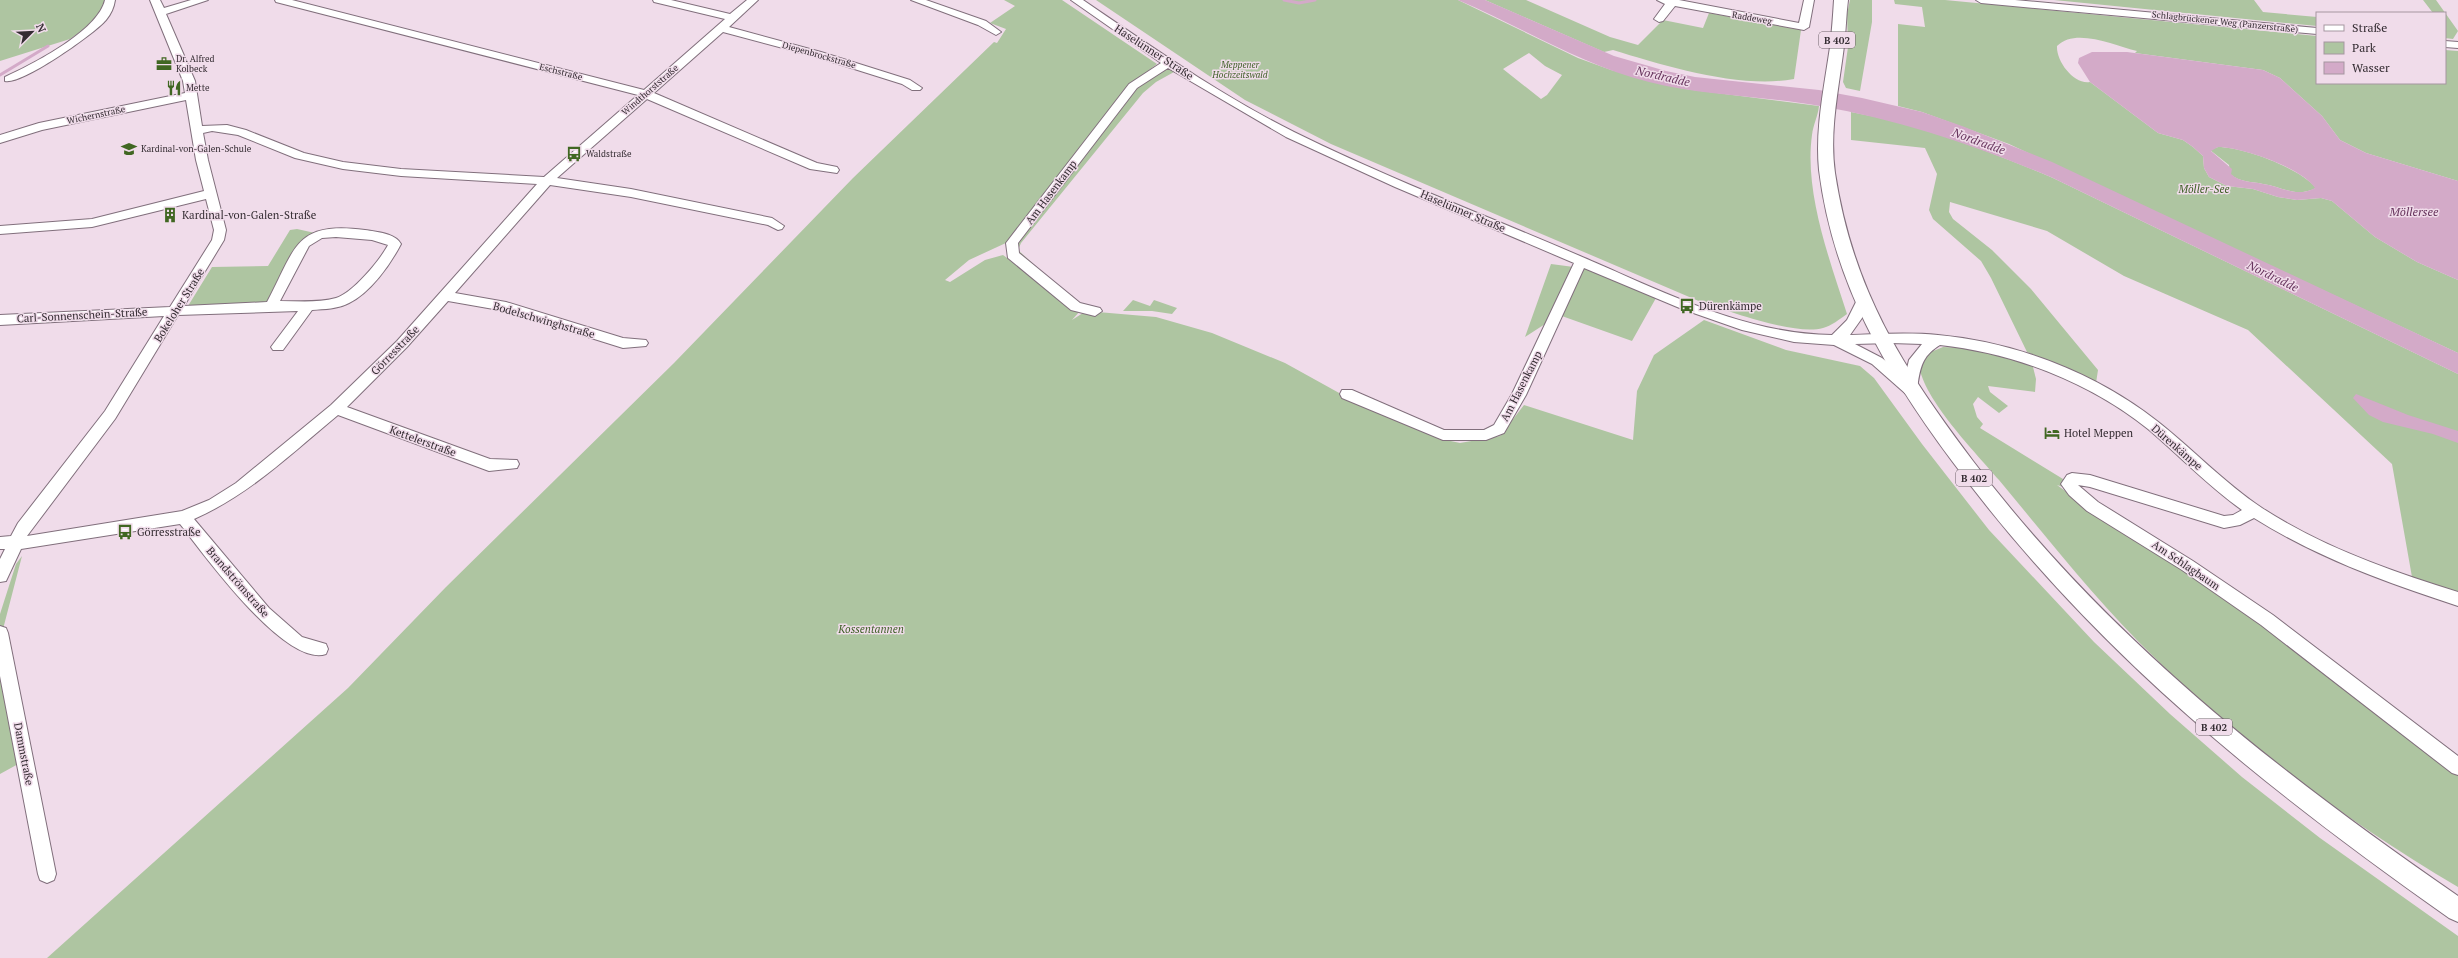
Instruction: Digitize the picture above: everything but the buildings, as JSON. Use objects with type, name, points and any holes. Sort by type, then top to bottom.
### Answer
[{"type":"main road","name":"B 402","points":[[1841,0],[1825,139],[1826,168],[1835,215],[1863,301],[1881,339],[1911,389],[1994,504],[2092,614],[2154,674],[2236,746],[2304,799],[2458,910]]},
{"type":"street","points":[[9,79],[65,46],[99,21],[108,8],[110,0]]},
{"type":"street","name":"Bokeloher Straße","points":[[0,576],[7,542],[23,527],[110,415],[218,240],[220,230],[210,194],[197,130],[192,95],[181,58],[155,0]]},
{"type":"street","points":[[161,12],[202,0]]},
{"type":"street","name":"Eschstraße","points":[[280,0],[646,94],[814,166],[833,170]]},
{"type":"street","points":[[658,0],[732,18]]},
{"type":"street","name":"Windthorststraße","points":[[546,181],[752,0]]},
{"type":"street","points":[[916,0],[982,23],[996,32]]},
{"type":"street","name":"Haselünner Straße","points":[[1076,0],[1168,63],[1235,104],[1339,158],[1581,261],[1728,322],[1772,333],[1808,339],[1881,339]]},
{"type":"street","name":"Raddeweg","points":[[1659,19],[1667,1],[1804,27],[1809,0]]},
{"type":"street","name":"Schlagbrückener Weg (Panzerstraße)","points":[[1981,0],[2316,31]]},
{"type":"street","name":"Diepenbrockstraße","points":[[720,28],[859,67],[906,82],[916,88]]},
{"type":"street","points":[[2446,44],[2458,45]]},
{"type":"street","name":"Am Hasenkamp","points":[[1095,311],[1076,307],[1013,255],[1012,243],[1133,86],[1168,63]]},
{"type":"street","name":"Wichernstraße","points":[[0,139],[39,127],[192,95]]},
{"type":"street","points":[[197,130],[222,126],[290,153],[314,160],[350,167],[546,181],[634,193],[772,222],[778,226]]},
{"type":"street","name":"Görresstraße","points":[[7,542],[30,542],[184,517],[214,504],[241,487],[336,410],[402,344],[546,181]]},
{"type":"street","points":[[0,230],[92,223],[210,194]]},
{"type":"street","name":"Carl-Sonnenschein-Straße","points":[[0,320],[175,311],[271,306],[309,304],[344,300],[356,291],[393,249],[395,244],[386,238],[330,232],[311,238],[304,244],[271,306]]},
{"type":"street","name":"Am Hasenkamp","points":[[1347,394],[1443,435],[1486,435],[1498,429],[1519,395],[1581,261]]},
{"type":"street","name":"Bodelschwinghstraße","points":[[446,296],[513,309],[623,343],[641,343]]},
{"type":"street","points":[[1863,301],[1856,320],[1850,328],[1834,340],[1877,361],[1911,389]]},
{"type":"street","points":[[278,347],[309,304]]},
{"type":"street","name":"Dürenkämpe","points":[[1881,339],[1962,343],[1992,348],[2020,356],[2080,380],[2150,423],[2254,510],[2294,535],[2333,555],[2391,578],[2458,600]]},
{"type":"street","points":[[1911,389],[1914,360],[1925,347],[1936,341]]},
{"type":"street","name":"Kettelerstraße","points":[[336,410],[489,465],[512,464]]},
{"type":"street","name":"Am Schlagbaum","points":[[2254,510],[2235,521],[2224,522],[2090,481],[2072,480],[2069,484],[2073,492],[2156,544],[2301,645],[2458,767]]},
{"type":"street","name":"Brandströmstraße","points":[[184,517],[223,567],[264,613],[297,642],[320,649]]},
{"type":"street","name":"Dammstraße","points":[[0,633],[47,874]]},
{"type":"green space","points":[[0,0],[107,0],[96,21],[70,39],[0,61]]},
{"type":"green space","name":"Kossentannen","points":[[1004,0],[1062,0],[1157,64],[1130,85],[1008,242],[969,260],[945,280],[950,282],[985,260],[1003,255],[1080,311],[1072,320],[1086,311],[1156,317],[1212,333],[1285,363],[1341,394],[1446,440],[1460,443],[1500,436],[1524,405],[1633,440],[1637,391],[1654,355],[1704,320],[1786,350],[1860,366],[1874,378],[1922,444],[1989,530],[2094,642],[2170,714],[2242,777],[2320,838],[2458,936],[2458,958],[47,958],[348,688],[446,587],[674,363],[853,178],[994,42],[997,43],[1006,29],[990,23],[1015,6]]},
{"type":"green space","name":"Meppener Hochzeitswald","points":[[1096,0],[1458,0],[1578,58],[1611,70],[1685,89],[1819,106],[1813,128],[1811,157],[1815,203],[1826,249],[1847,314],[1823,328],[1811,330],[1796,329],[1779,326],[1701,302],[1331,144],[1245,100]],"holes":[[[1529,53],[1545,66],[1562,75],[1547,95],[1541,99],[1503,69]]]},
{"type":"green space","points":[[1485,0],[1526,0],[1610,37],[1638,45],[1663,20],[1703,28],[1709,13],[1801,30],[1794,79],[1750,81],[1727,78],[1679,69],[1613,50],[1604,52]]},
{"type":"green space","points":[[1850,0],[1872,0],[1872,22],[1860,91],[1846,88],[1843,82],[1848,47],[1847,14]]},
{"type":"green space","name":"Möller-See","points":[[1894,0],[1945,0],[2316,36],[2316,84],[2446,84],[2446,50],[2458,51],[2458,181],[2366,153],[2340,140],[2322,116],[2280,78],[2263,70],[2135,53],[2137,51],[2107,42],[2085,38],[2074,38],[2057,46],[2059,58],[2072,76],[2084,82],[2090,82],[2158,133],[2183,140],[2193,147],[2203,156],[2204,168],[2209,177],[2227,186],[2253,189],[2278,197],[2297,200],[2321,198],[2332,201],[2375,237],[2417,262],[2458,280],[2458,353],[2009,144],[1922,112],[1898,106],[1898,24],[1925,27],[1922,7],[1895,4]]},
{"type":"green space","points":[[2054,0],[2254,0],[2263,12],[2316,17],[2316,26]]},
{"type":"green space","points":[[2423,0],[2436,0],[2445,12],[2432,12]]},
{"type":"green space","points":[[2446,14],[2458,31],[2453,39],[2446,38]]},
{"type":"green space","points":[[1169,68],[1174,72],[1156,82],[1143,93],[1021,243],[1018,250],[1062,290],[1073,296],[1069,300],[1016,251],[1017,243],[1135,87]]},
{"type":"green space","points":[[1851,112],[1877,117],[1954,139],[2053,178],[2458,374],[2458,593],[2412,577],[2392,464],[2248,330],[2124,276],[2047,231],[1950,202],[1949,212],[1953,219],[1992,250],[2031,289],[2098,370],[2096,383],[2027,352],[1991,278],[1981,261],[1933,219],[1929,210],[1937,174],[1925,148],[1851,140]]},
{"type":"green space","points":[[2218,147],[2242,151],[2285,166],[2308,180],[2316,188],[2309,191],[2295,192],[2270,185],[2238,179],[2230,174],[2229,165],[2210,150]]},
{"type":"green space","points":[[297,229],[315,233],[308,237],[267,303],[188,306],[212,267],[268,266],[290,230]]},
{"type":"green space","points":[[1551,264],[1589,269],[1656,298],[1632,341],[1559,315],[1525,337]]},
{"type":"green space","points":[[1133,300],[1150,306],[1154,300],[1177,308],[1172,314],[1152,311],[1123,311]]},
{"type":"green space","points":[[1943,347],[1966,348],[2001,354],[2033,367],[2036,379],[2035,392],[1988,386],[1990,392],[2008,406],[1999,413],[1978,397],[1973,404],[1977,417],[1983,424],[1980,428],[2063,479],[2065,482],[2063,487],[2057,485],[2075,498],[2234,599],[2458,773],[2458,887],[2377,837],[2300,782],[2225,722],[2134,637],[2074,571],[1965,441],[1930,394],[1923,379],[1919,365],[1926,354]]},
{"type":"green space","points":[[22,556],[2,633],[20,763],[0,774],[0,614],[16,564]]},
{"type":"water","name":"Nordradde","points":[[1458,0],[1485,0],[1614,56],[1666,71],[1695,77],[1819,90],[1922,112],[1962,126],[2052,162],[2458,353],[2458,374],[2053,178],[1996,155],[1909,126],[1850,112],[1799,103],[1670,87],[1624,75],[1576,56]]},
{"type":"water","name":"Möllersee","points":[[2092,52],[2127,52],[2263,70],[2280,78],[2322,116],[2340,140],[2366,153],[2458,181],[2458,280],[2417,262],[2375,237],[2332,201],[2321,198],[2297,200],[2278,197],[2253,189],[2227,186],[2209,177],[2204,168],[2203,156],[2183,140],[2158,133],[2090,82],[2078,63],[2079,58]],"holes":[[[2218,147],[2229,148],[2256,155],[2285,166],[2308,180],[2315,188],[2308,191],[2295,192],[2239,179],[2231,174],[2232,169],[2211,151]]]},
{"type":"water","points":[[2356,394],[2408,415],[2458,431],[2458,443],[2433,434],[2383,422],[2369,415],[2353,398]]},
{"type":"waterway","points":[[1284,0],[1299,3],[1315,0]]},
{"type":"waterway","points":[[0,75],[48,46]]},
{"type":"place","name":"Dr. Alfred Kolbeck","points":[[164,64]]},
{"type":"place","name":"Mette","points":[[174,88]]},
{"type":"place","name":"Kardinal-von-Galen-Schule","points":[[129,149]]},
{"type":"place","name":"Waldstraße","points":[[574,154]]},
{"type":"place","name":"Kardinal-von-Galen-Straße","points":[[170,215]]},
{"type":"place","name":"Dürenkämpe","points":[[1687,306]]},
{"type":"place","name":"Hotel Meppen","points":[[2052,433]]},
{"type":"place","name":"Görresstraße","points":[[125,532]]}]
